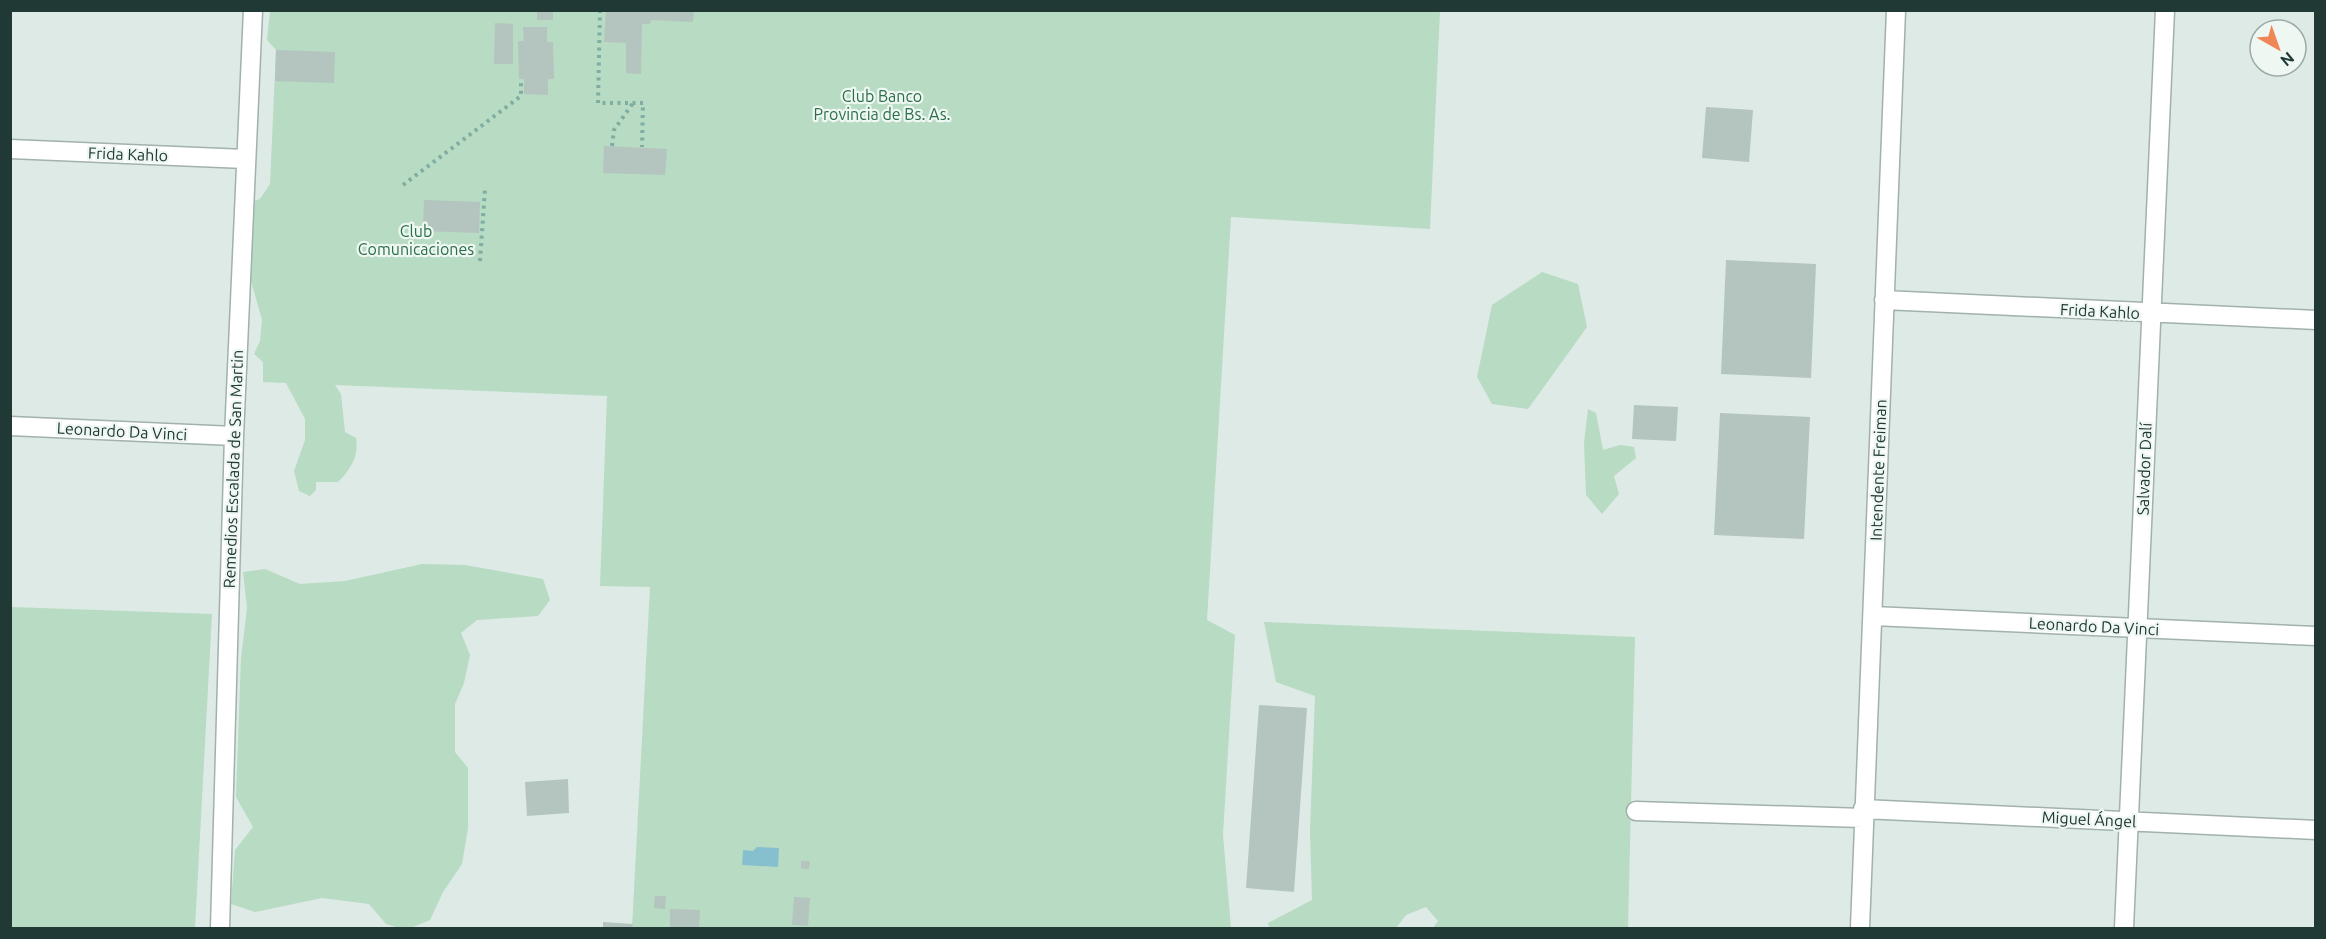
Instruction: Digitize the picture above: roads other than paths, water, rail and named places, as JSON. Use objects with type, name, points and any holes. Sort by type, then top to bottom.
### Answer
[{"type":"street","name":"Remedios Escalada de San Martin","points":[[220,928],[234,436],[253,10]]},
{"type":"street","name":"Intendente Freiman","points":[[1860,928],[1896,10]]},
{"type":"street","name":"Salvador Dalí","points":[[2124,928],[2165,10]]},
{"type":"street","name":"Frida Kahlo","points":[[10,149],[245,159]]},
{"type":"street","name":"Frida Kahlo","points":[[1884,300],[2316,320]]},
{"type":"street","name":"Leonardo Da Vinci","points":[[10,426],[234,436]]},
{"type":"street","name":"Leonardo Da Vinci","points":[[1873,616],[2316,636]]},
{"type":"street","name":"Miguel Ángel","points":[[1636,812],[1863,814],[2129,821],[2316,830]]},
{"type":"water","points":[[757,847],[779,848],[778,867],[742,865],[743,850],[753,851]]},
{"type":"park label","name":"Club Banco Provincia de Bs. As.","points":[[882,105]]},
{"type":"park label","name":"Club Comunicaciones","points":[[416,240]]}]
